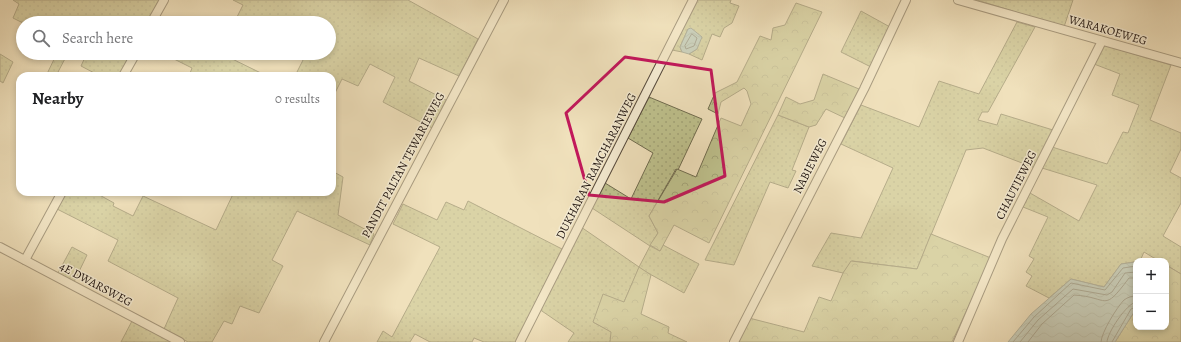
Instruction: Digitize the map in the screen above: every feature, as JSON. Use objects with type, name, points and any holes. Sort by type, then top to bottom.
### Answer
[{"type":"street","points":[[155,16],[164,0]]},
{"type":"street","name":"PANDIT PALTAN TEWARIEWEG","points":[[325,342],[504,0]]},
{"type":"street","name":"DUKHARAN RAMCHARANWEG","points":[[520,342],[693,0]]},
{"type":"street","name":"NABIEWEG","points":[[734,342],[864,89],[906,0]]},
{"type":"street","name":"WARAKOEWEG","points":[[958,0],[1181,63]]},
{"type":"street","name":"CHAUTIEWEG","points":[[958,342],[1002,239],[1102,41]]},
{"type":"street","points":[[126,72],[132,60]]},
{"type":"street","points":[[25,260],[60,196]]},
{"type":"street","name":"4E DWARSWEG","points":[[0,247],[180,342]]},
{"type":"highlighted area","points":[[625,57],[711,70],[725,176],[664,202],[589,195],[566,113]]},
{"type":"green space","points":[[13,0],[159,0],[151,16],[16,16],[16,20],[13,18],[19,4]]},
{"type":"green space","points":[[233,0],[408,0],[478,39],[459,76],[419,58],[409,81],[446,100],[432,128],[383,102],[395,77],[370,64],[358,86],[342,79],[336,91],[336,72],[297,72],[303,60],[336,60],[336,16],[238,16],[243,5]]},
{"type":"green space","points":[[697,0],[731,0],[730,3],[739,6],[732,23],[724,28],[720,37],[712,34],[702,60],[689,54],[697,49],[688,29],[680,47],[682,52],[672,50]]},
{"type":"green space","points":[[977,0],[1073,0],[1064,27]]},
{"type":"green space","points":[[796,3],[822,12],[709,243],[674,225],[660,251],[650,245],[658,233],[649,216],[677,169],[696,177],[721,118],[741,126],[751,104],[747,91],[744,88],[721,102],[718,114],[708,109],[715,93],[737,82],[760,36],[771,40],[773,28],[785,25]]},
{"type":"green space","points":[[861,11],[890,27],[871,67],[841,52]]},
{"type":"green space","points":[[1017,22],[1035,27],[988,112],[982,112],[978,120],[997,125],[1001,114],[1053,130],[1035,168],[983,148],[966,150],[917,269],[852,261],[843,273],[812,266],[831,233],[861,238],[893,168],[841,144],[861,105],[919,127],[939,81],[979,94]]},
{"type":"green space","points":[[1103,45],[1171,65],[1150,120],[1181,133],[1181,149],[1170,172],[1181,178],[1181,203],[1163,236],[1181,247],[1181,274],[1169,267],[1169,258],[1154,258],[1144,252],[1141,258],[1133,258],[1133,262],[1121,264],[1104,287],[1071,279],[1049,298],[1026,286],[1032,276],[1026,272],[1034,259],[1029,256],[1048,217],[1023,207],[1030,193],[1079,221],[1097,185],[1042,168],[1052,147],[1107,164],[1123,132],[1128,133],[1139,105],[1112,95],[1120,74],[1094,64]]},
{"type":"green space","points":[[0,54],[13,62],[3,83],[0,81]]},
{"type":"green space","points":[[54,60],[64,60],[58,72],[48,72]]},
{"type":"green space","points":[[84,60],[127,60],[121,72],[92,72],[81,66]]},
{"type":"green space","points":[[176,60],[234,60],[259,72],[190,72],[192,68]]},
{"type":"green space","points":[[823,74],[859,89],[845,118],[826,109],[816,125],[809,127],[778,115],[786,97],[800,104],[814,100]]},
{"type":"green space","points":[[649,97],[702,119],[678,170],[676,169],[649,216],[658,233],[650,246],[592,208],[605,183],[631,199],[653,153],[628,138]]},
{"type":"green space","points":[[778,115],[809,127],[792,170],[796,171],[788,188],[770,182],[734,265],[705,260]]},
{"type":"green space","points":[[336,173],[343,177],[338,215],[374,234],[370,245],[297,211],[272,260],[283,266],[259,313],[240,306],[232,324],[224,321],[212,342],[188,342],[164,329],[178,298],[108,261],[118,240],[57,209],[63,196],[101,196],[114,203],[113,206],[133,216],[143,196],[216,230],[232,196],[336,196]]},
{"type":"green space","points":[[468,201],[562,249],[516,342],[484,342],[474,338],[472,342],[430,342],[415,334],[410,342],[377,342],[383,331],[392,337],[440,247],[393,224],[403,204],[437,220],[446,202],[464,210]]},
{"type":"green space","points":[[581,227],[639,267],[650,246],[660,251],[663,245],[699,264],[684,293],[639,268],[624,302],[593,322],[612,332],[610,342],[568,342],[574,333],[539,309]]},
{"type":"green space","points":[[931,234],[991,258],[952,342],[739,342],[749,318],[804,332],[819,297],[831,301],[843,273],[851,261],[917,269]]},
{"type":"green space","points":[[72,247],[87,255],[74,282],[58,273]]},
{"type":"green space","points":[[639,267],[651,275],[641,314],[669,327],[668,333],[687,342],[610,342],[611,332],[593,322],[603,294],[624,302]]},
{"type":"green space","points":[[1169,267],[1181,274],[1181,342],[1115,342],[1133,314],[1133,330],[1169,330]]},
{"type":"green space","points":[[132,321],[169,340],[168,342],[121,342]]},
{"type":"water","points":[[691,28],[702,37],[697,49],[689,54],[682,52],[680,47],[688,29]]},
{"type":"water","points":[[1133,262],[1133,314],[1115,342],[1008,342],[1031,314],[1071,279],[1104,287],[1121,264]]}]
